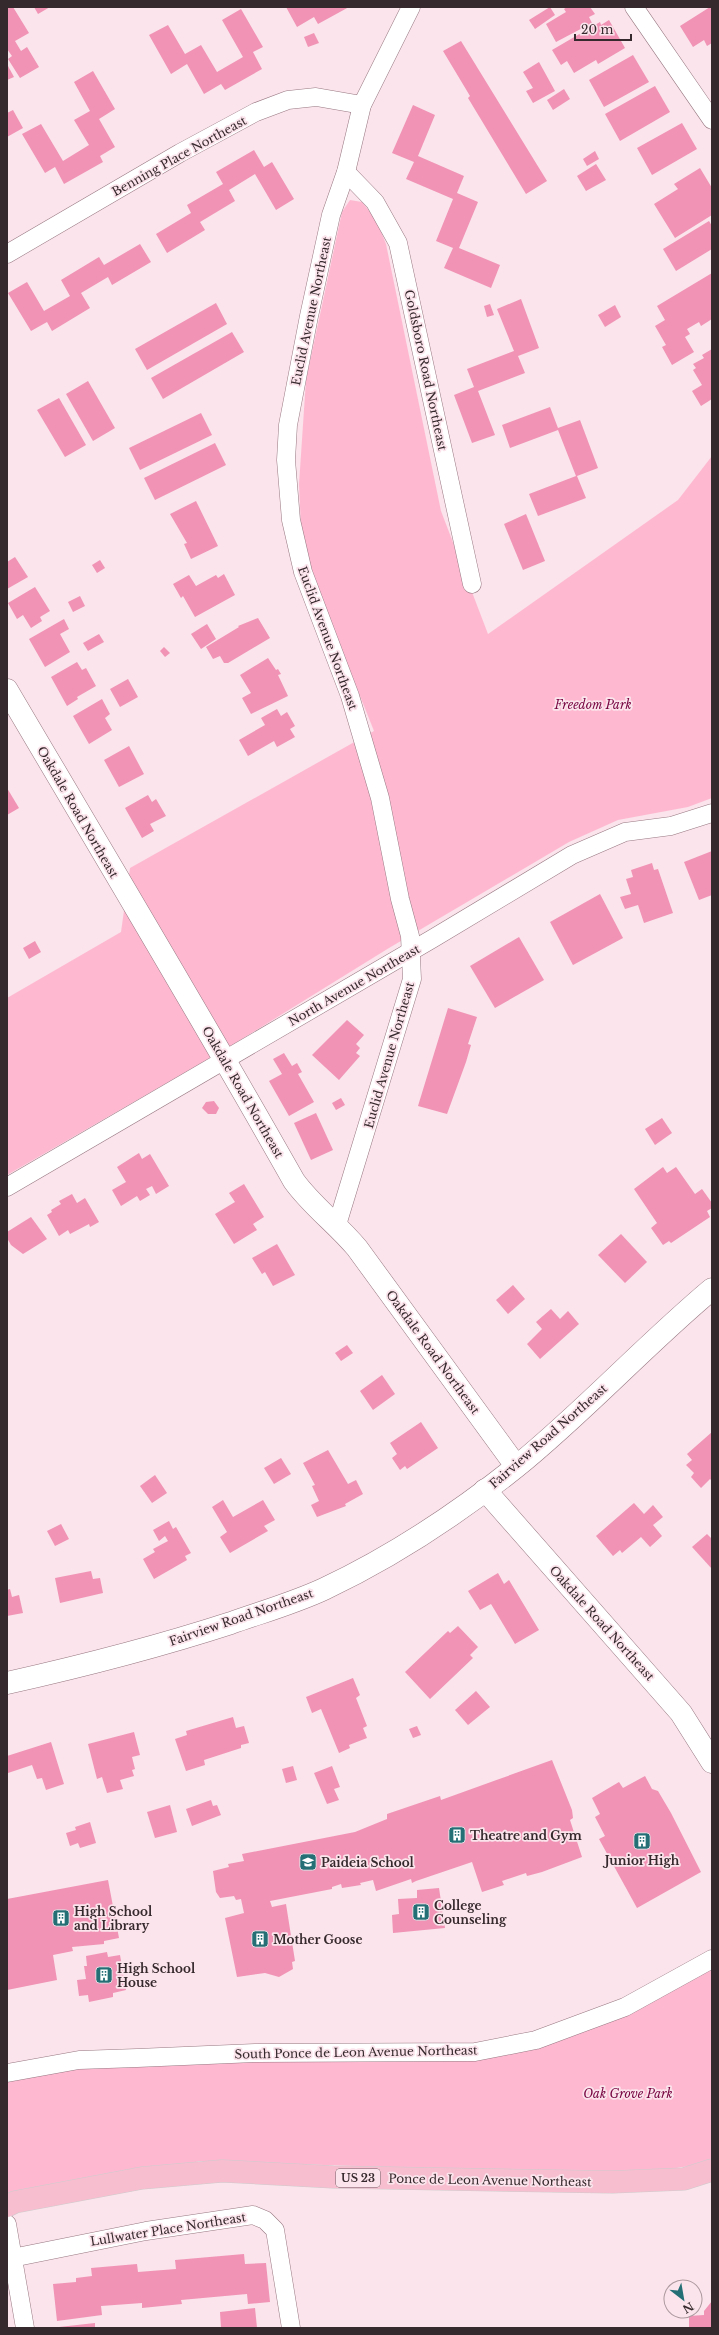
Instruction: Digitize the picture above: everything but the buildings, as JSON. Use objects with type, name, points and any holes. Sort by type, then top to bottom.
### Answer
[{"type":"highway","name":"Ponce de Leon Avenue Northeast","points":[[7,2206],[15,2202],[142,2178],[222,2172],[333,2177],[612,2182],[684,2179],[712,2170]]},
{"type":"street","name":"Euclid Avenue Northeast","points":[[337,1225],[412,980],[411,952],[410,936],[400,898],[380,798],[350,696],[303,572],[291,520],[286,460],[288,425],[309,316],[331,215],[346,172],[362,104],[411,7]]},
{"type":"street","points":[[642,10],[712,120]]},
{"type":"street","name":"Benning Place Northeast","points":[[7,254],[180,153],[256,112],[288,100],[316,96],[362,104]]},
{"type":"street","name":"Goldsboro Road Northeast","points":[[346,172],[375,202],[398,242],[472,584]]},
{"type":"street","name":"Oakdale Road Northeast","points":[[7,690],[225,1059],[294,1181],[306,1198],[337,1225],[357,1248],[516,1466]]},
{"type":"street","name":"North Avenue Northeast","points":[[7,1187],[411,952],[572,855],[605,839],[625,832],[671,826],[712,813]]},
{"type":"street","name":"Fairview Road Northeast","points":[[7,1683],[142,1651],[288,1604],[324,1588],[393,1552],[427,1531],[516,1466],[680,1316],[712,1289]]},
{"type":"street","name":"Oakdale Road Northeast","points":[[485,1490],[681,1713],[712,1762]]},
{"type":"street","name":"South Ponce de Leon Avenue Northeast","points":[[7,2073],[79,2060],[255,2053],[474,2052],[536,2040],[625,2007],[712,1959]]},
{"type":"street","name":"Lullwater Place Northeast","points":[[11,2258],[146,2231],[253,2215],[265,2220],[275,2230],[291,2328]]},
{"type":"street","points":[[7,2224],[11,2258],[25,2328]]},
{"type":"green space","name":"Freedom Park","points":[[350,200],[362,202],[376,219],[386,244],[441,511],[488,634],[678,500],[712,456],[712,798],[688,807],[618,820],[569,842],[389,948],[229,1047],[7,1175],[7,998],[121,932],[130,868],[374,731],[302,551],[299,484],[306,380],[342,212]]},
{"type":"green space","name":"Oak Grove Park","points":[[712,1963],[712,2160],[696,2165],[631,2175],[202,2161],[117,2174],[7,2198],[7,2073],[324,2056],[475,2052],[628,2007]]},
{"type":"place","name":"Theatre and Gym","points":[[457,1835]]},
{"type":"place","name":"Junior High","points":[[642,1841]]},
{"type":"place","name":"Paideia School","points":[[308,1862]]},
{"type":"place","name":"College Counseling","points":[[421,1912]]},
{"type":"place","name":"High School and Library","points":[[61,1918]]},
{"type":"place","name":"Mother Goose","points":[[260,1939]]},
{"type":"place","name":"High School House","points":[[104,1975]]}]
